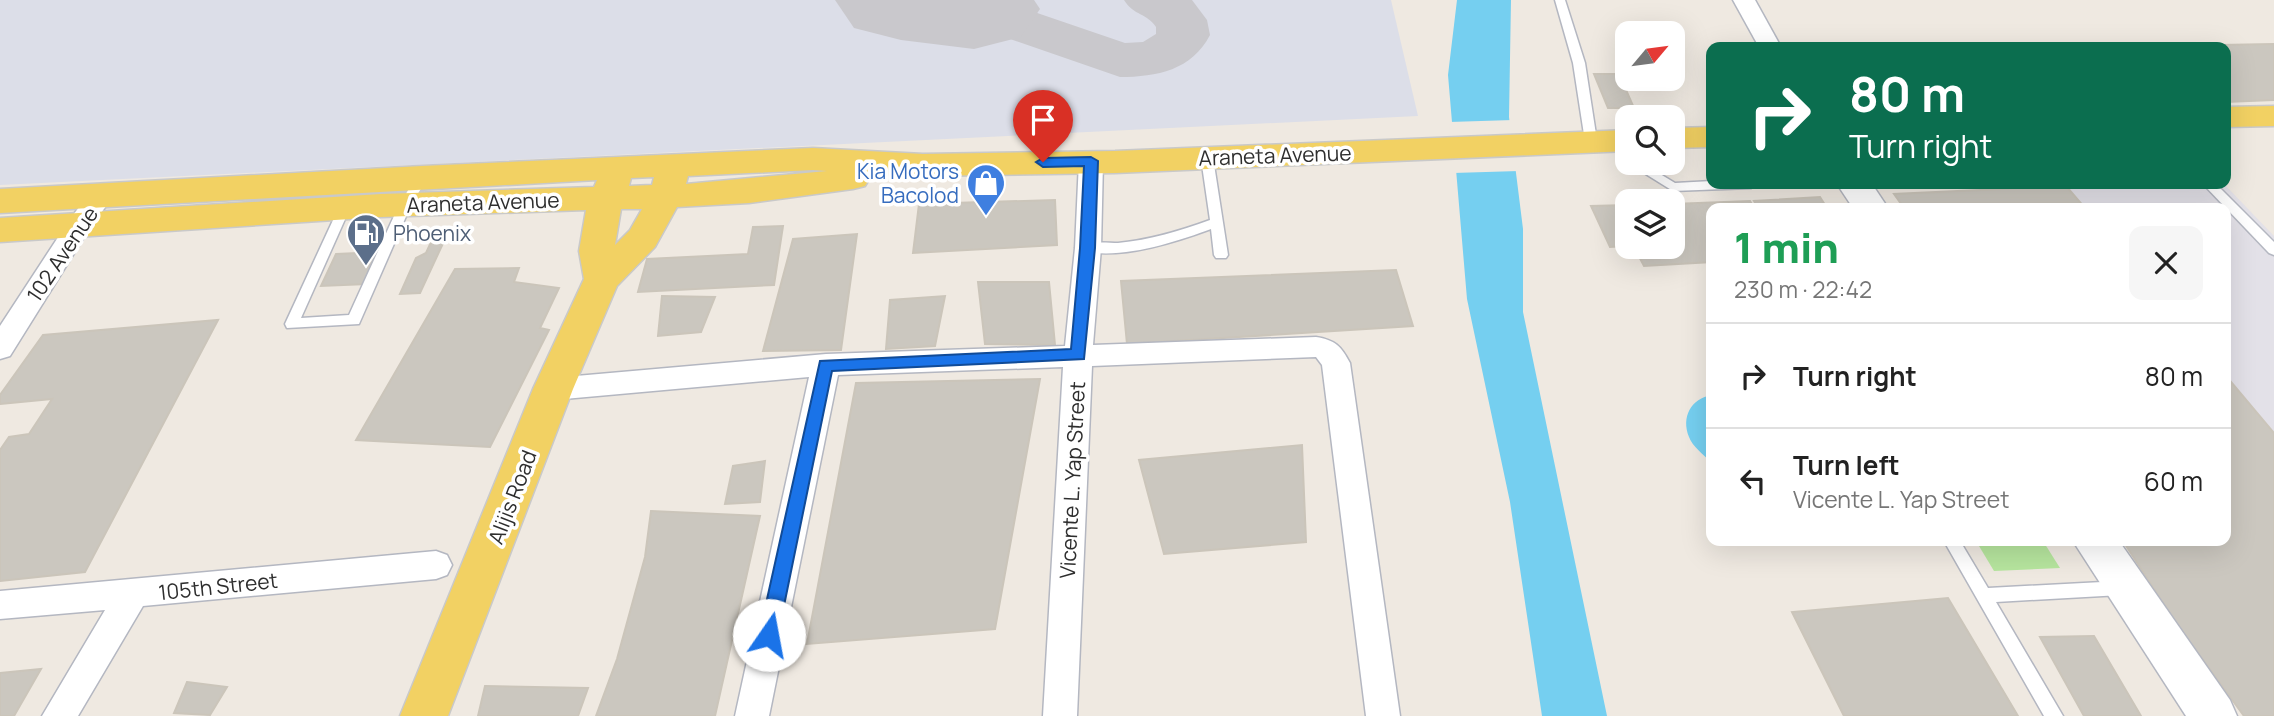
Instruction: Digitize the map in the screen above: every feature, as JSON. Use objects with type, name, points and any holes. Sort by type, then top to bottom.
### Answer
[{"type":"main road","points":[[2231,117],[2269,120]]},
{"type":"main road","points":[[1685,138],[1706,137]]},
{"type":"main road","name":"Araneta Avenue","points":[[0,201],[102,195],[414,191],[670,181],[808,186],[923,165],[1207,158],[1615,140]]},
{"type":"main road","name":"Alijis Road","points":[[424,716],[553,388],[602,279],[643,238],[670,181]]},
{"type":"main road","points":[[602,279],[597,262],[596,234],[613,183]]},
{"type":"main road","name":"Araneta Avenue","points":[[0,230],[344,208],[414,191]]},
{"type":"street","points":[[1744,0],[1767,42]]},
{"type":"street","name":"Vicente L. Yap Street","points":[[1060,716],[1078,355],[1088,248],[1091,161]]},
{"type":"street","name":"102 Avenue","points":[[0,349],[79,225],[102,195]]},
{"type":"street","points":[[553,388],[826,365],[1316,346],[1326,349],[1336,363],[1383,716]]},
{"type":"street","points":[[752,716],[826,365]]},
{"type":"street","points":[[2098,546],[2213,716]]},
{"type":"street","name":"105th Street","points":[[0,605],[436,565]]},
{"type":"street","points":[[59,716],[133,594]]},
{"type":"lane","points":[[1560,0],[1579,63],[1591,141]]},
{"type":"lane","points":[[1207,158],[1221,255]]},
{"type":"lane","points":[[1653,175],[1673,187],[1706,186]]},
{"type":"lane","points":[[2214,189],[2228,203]]},
{"type":"lane","points":[[344,208],[292,324],[354,320],[414,191]]},
{"type":"lane","points":[[2231,206],[2274,250]]},
{"type":"lane","points":[[1088,248],[1144,246],[1170,240],[1216,222]]},
{"type":"lane","points":[[1955,546],[2054,716]]},
{"type":"lane","points":[[1985,595],[2126,587]]},
{"type":"shaded area","points":[[0,0],[1391,0],[1418,116],[0,185]]},
{"type":"shaded area","points":[[2068,189],[2229,189],[2274,236],[2274,433],[2231,382],[2231,203],[2081,203]]},
{"type":"green space","points":[[1979,546],[2046,546],[2060,568],[1994,571]]},
{"type":"water","points":[[1457,0],[1511,0],[1509,117],[1523,229],[1523,312],[1607,716],[1542,716],[1510,502],[1467,299],[1448,75]]},
{"type":"water","points":[[1704,397],[1706,457],[1695,447],[1686,423],[1693,405]]},
{"type":"pier","points":[[1513,120],[1519,171],[1453,173],[1449,122]]},
{"type":"building","points":[[2274,44],[2274,100],[2231,102],[2231,45]]},
{"type":"building","points":[[1594,74],[1615,74],[1615,91],[1626,91],[1633,105],[1615,105],[1615,108],[1608,108]]},
{"type":"building","points":[[2069,189],[2081,203],[1900,203],[1894,194]]},
{"type":"building","points":[[1820,197],[1824,203],[1755,203],[1754,201]]},
{"type":"building","name":"Kia Motors Bacolod","points":[[1055,200],[1057,245],[913,253],[919,204]]},
{"type":"building","points":[[1750,201],[1751,203],[1706,203],[1706,262],[1644,266],[1640,259],[1685,259],[1685,204]]},
{"type":"building","points":[[1615,205],[1615,247],[1610,247],[1591,206]]},
{"type":"building","points":[[783,226],[774,285],[638,292],[647,259],[748,254],[753,227]]},
{"type":"building","points":[[857,234],[841,350],[763,351],[793,239]]},
{"type":"building","points":[[445,239],[420,293],[400,294],[416,258],[426,253],[432,240]]},
{"type":"building","points":[[381,252],[367,284],[321,286],[336,254]]},
{"type":"building","points":[[519,268],[514,282],[559,288],[540,328],[549,330],[490,447],[356,440],[455,269]]},
{"type":"building","points":[[1396,270],[1413,326],[1127,344],[1121,281]]},
{"type":"building","points":[[978,282],[1049,282],[1055,345],[985,344]]},
{"type":"building","points":[[662,296],[715,297],[701,332],[658,336]]},
{"type":"building","points":[[945,296],[935,346],[886,349],[890,300]]},
{"type":"building","points":[[218,320],[85,572],[0,581],[0,450],[9,437],[29,434],[52,399],[0,404],[0,395],[43,335]]},
{"type":"building","points":[[1040,379],[995,629],[807,644],[856,383]]},
{"type":"building","points":[[2231,382],[2274,433],[2274,716],[2244,716],[2176,623],[2126,546],[2231,546]]},
{"type":"building","points":[[1302,445],[1306,542],[1164,554],[1139,460]]},
{"type":"building","points":[[765,461],[760,502],[725,504],[733,466]]},
{"type":"building","points":[[651,511],[760,516],[715,716],[596,716],[617,659],[645,557]]},
{"type":"building","points":[[1948,598],[2018,716],[1844,716],[1792,612]]},
{"type":"building","points":[[2094,636],[2141,716],[2084,716],[2040,637]]},
{"type":"building","points":[[41,669],[14,716],[0,716],[0,673]]},
{"type":"building","points":[[187,682],[227,687],[210,715],[174,713]]},
{"type":"building","points":[[485,686],[588,688],[578,716],[478,716]]},
{"type":"taxiway","points":[[974,9],[1120,60],[1133,60],[1152,58],[1164,53],[1179,42],[1183,35],[1181,20],[1175,13],[1150,0]]},
{"type":"runway","points":[[901,0],[974,9]]},
{"type":"place","name":"Kia Motors Bacolod","points":[[986,217]]},
{"type":"place","name":"Phoenix","points":[[366,267]]},
{"type":"route","points":[[769,635],[826,365],[1078,355],[1088,248],[1091,161],[1043,162]]}]
